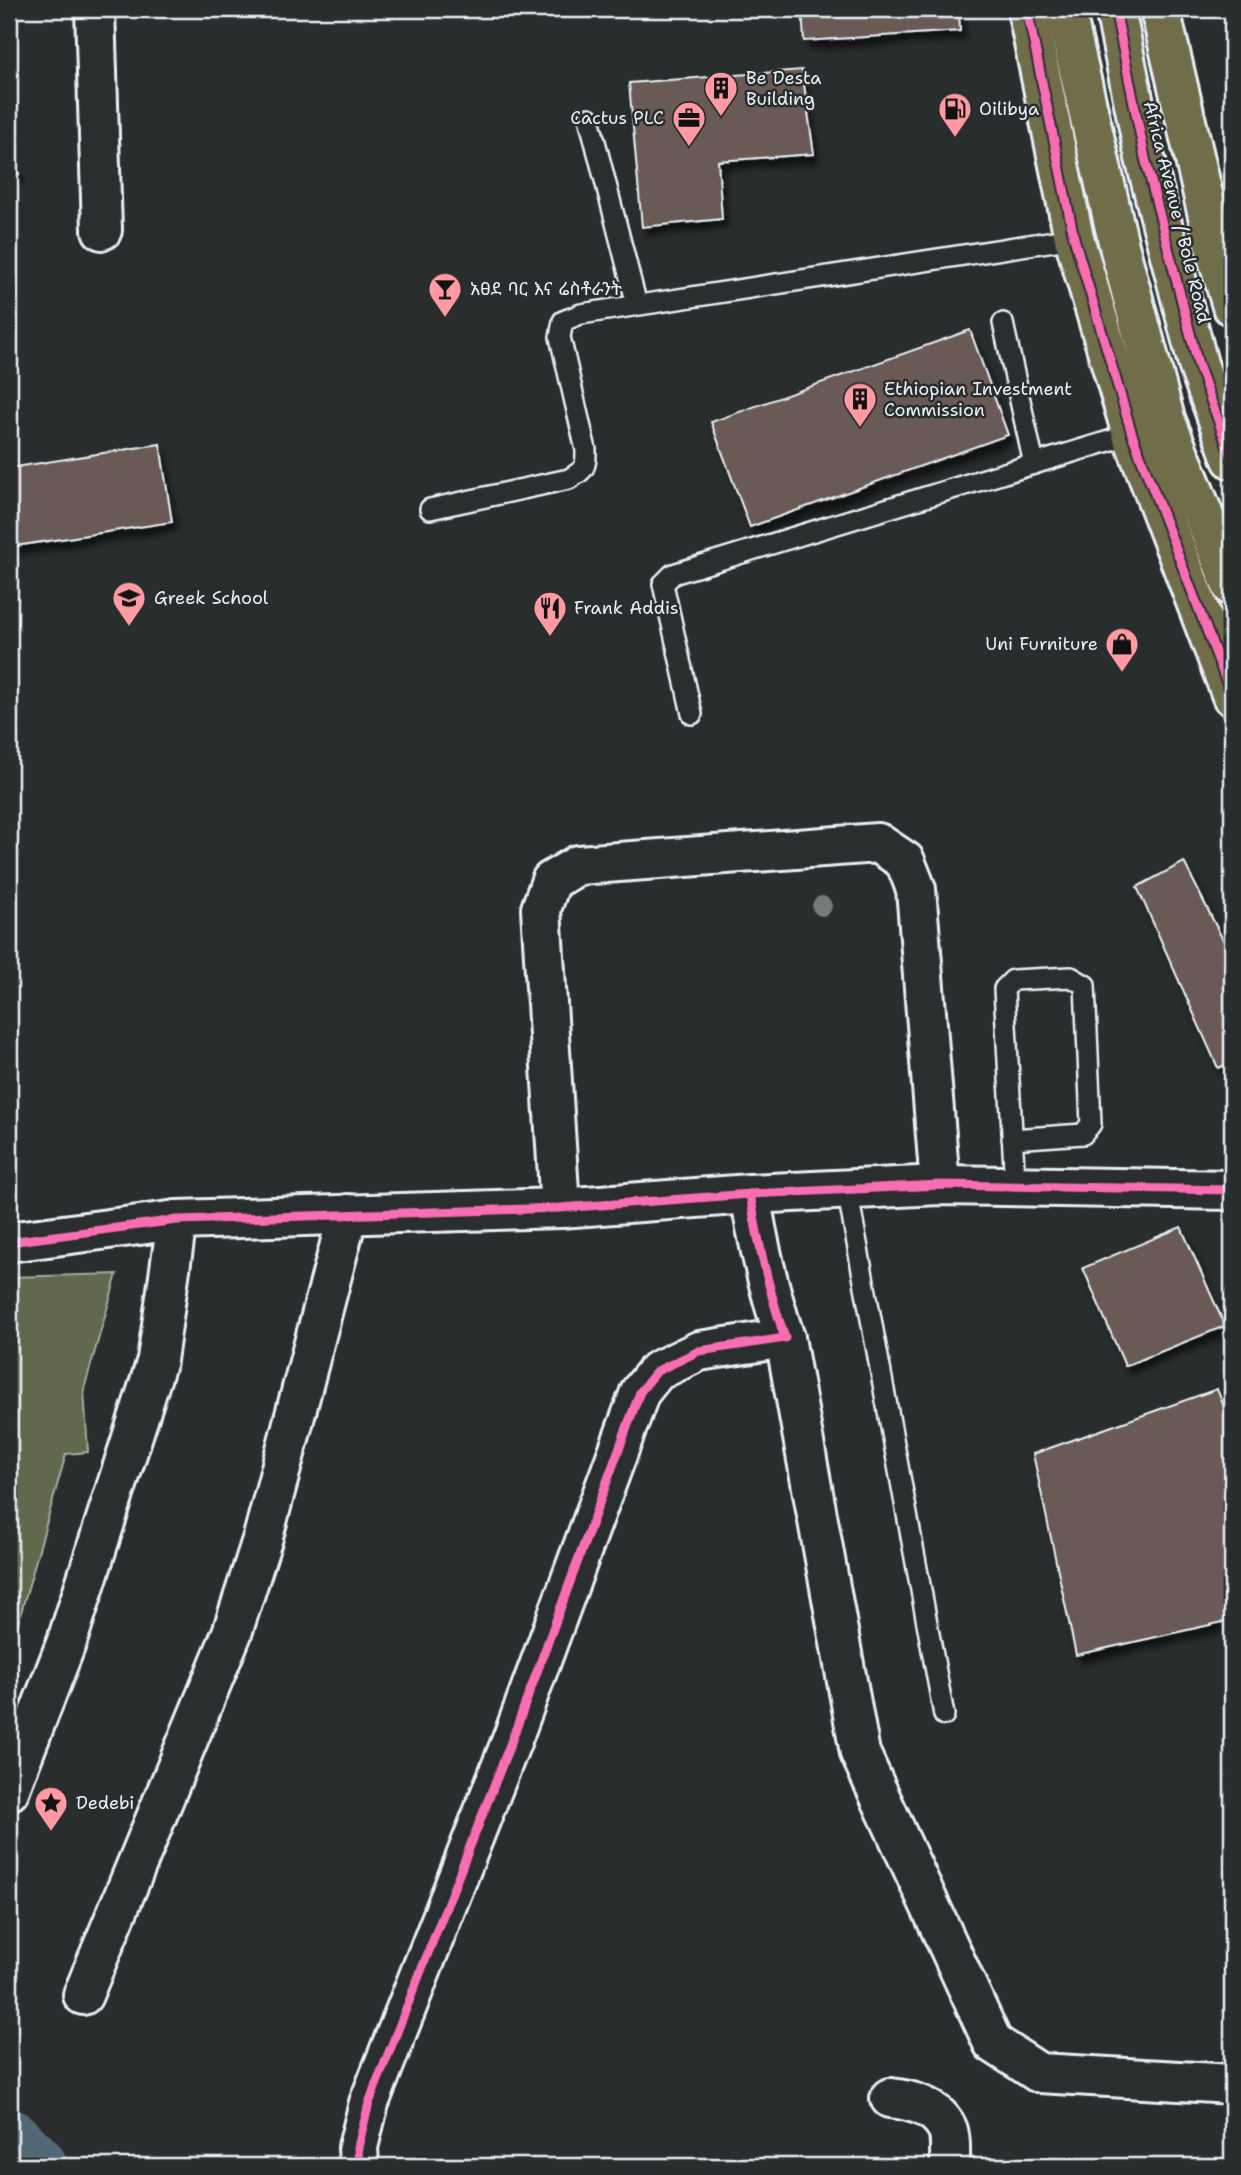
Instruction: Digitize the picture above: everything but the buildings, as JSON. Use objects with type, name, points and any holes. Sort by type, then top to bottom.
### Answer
[{"type":"main road","points":[[1027,9],[1074,238],[1132,434],[1232,695]]},
{"type":"main road","points":[[1065,9],[1120,250],[1166,419],[1232,586]]},
{"type":"main road","name":"Africa Avenue / Bole Road","points":[[1115,9],[1145,158],[1195,351],[1232,459]]},
{"type":"main road","points":[[1160,9],[1217,259],[1232,306]]},
{"type":"street","points":[[95,9],[102,230]]},
{"type":"street","points":[[560,1208],[541,908],[551,881],[578,865],[878,843],[905,861],[916,889],[940,1185]]},
{"type":"street","points":[[9,1242],[177,1220],[560,1208],[750,1194],[940,1185],[1232,1190]]},
{"type":"street","points":[[750,1194],[774,1304],[785,1338],[860,1753],[993,2043],[1039,2073],[1232,2084]]},
{"type":"street","points":[[83,1995],[232,1633],[263,1537],[348,1214]]},
{"type":"street","points":[[9,1791],[67,1641],[157,1360],[177,1220]]},
{"type":"street","points":[[359,2166],[358,2147],[369,2103],[513,1737],[640,1392],[657,1371],[699,1351],[785,1338]]},
{"type":"street","points":[[890,2098],[915,2101],[936,2115],[948,2128],[950,2166]]},
{"type":"lane","points":[[589,118],[638,305]]},
{"type":"lane","points":[[430,509],[569,479],[583,470],[586,450],[560,337],[563,321],[581,314],[1074,238]]},
{"type":"lane","points":[[1003,323],[1034,464]]},
{"type":"lane","points":[[691,714],[663,584],[673,574],[1132,434]]},
{"type":"lane","points":[[1012,1139],[1083,1134],[1091,1124],[1085,985],[1071,977],[1013,980],[1004,989],[1012,1139],[1015,1186]]},
{"type":"lane","points":[[846,1189],[944,1715]]},
{"type":"green space","points":[[117,1274],[84,1389],[88,1452],[66,1454],[9,1655],[9,1277]]},
{"type":"waterway","points":[[9,2142],[34,2166]]},
{"type":"cycle path","points":[[1027,9],[1074,238],[1132,434],[1232,696]]},
{"type":"cycle path","points":[[1115,9],[1145,158],[1198,364],[1232,459]]},
{"type":"cycle path","points":[[9,1242],[177,1220],[560,1208],[750,1194],[940,1185],[1232,1190]]},
{"type":"cycle path","points":[[359,2166],[358,2147],[369,2103],[513,1737],[640,1392],[657,1371],[699,1351],[785,1338],[764,1267],[750,1194]]},
{"type":"place","name":"Be Desta Building","points":[[721,118]]},
{"type":"place","name":"Oilibya","points":[[955,139]]},
{"type":"place","name":"Cactus PLC","points":[[689,148]]},
{"type":"place","name":"አፀደ ባር እና ሬስቶራንት","points":[[445,319]]},
{"type":"place","name":"Ethiopian Investment Commission","points":[[860,429]]},
{"type":"place","name":"Greek School","points":[[129,628]]},
{"type":"place","name":"Frank Addis","points":[[550,638]]},
{"type":"place","name":"Uni Furniture","points":[[1122,674]]},
{"type":"place","name":"Dedebi","points":[[51,1833]]}]
